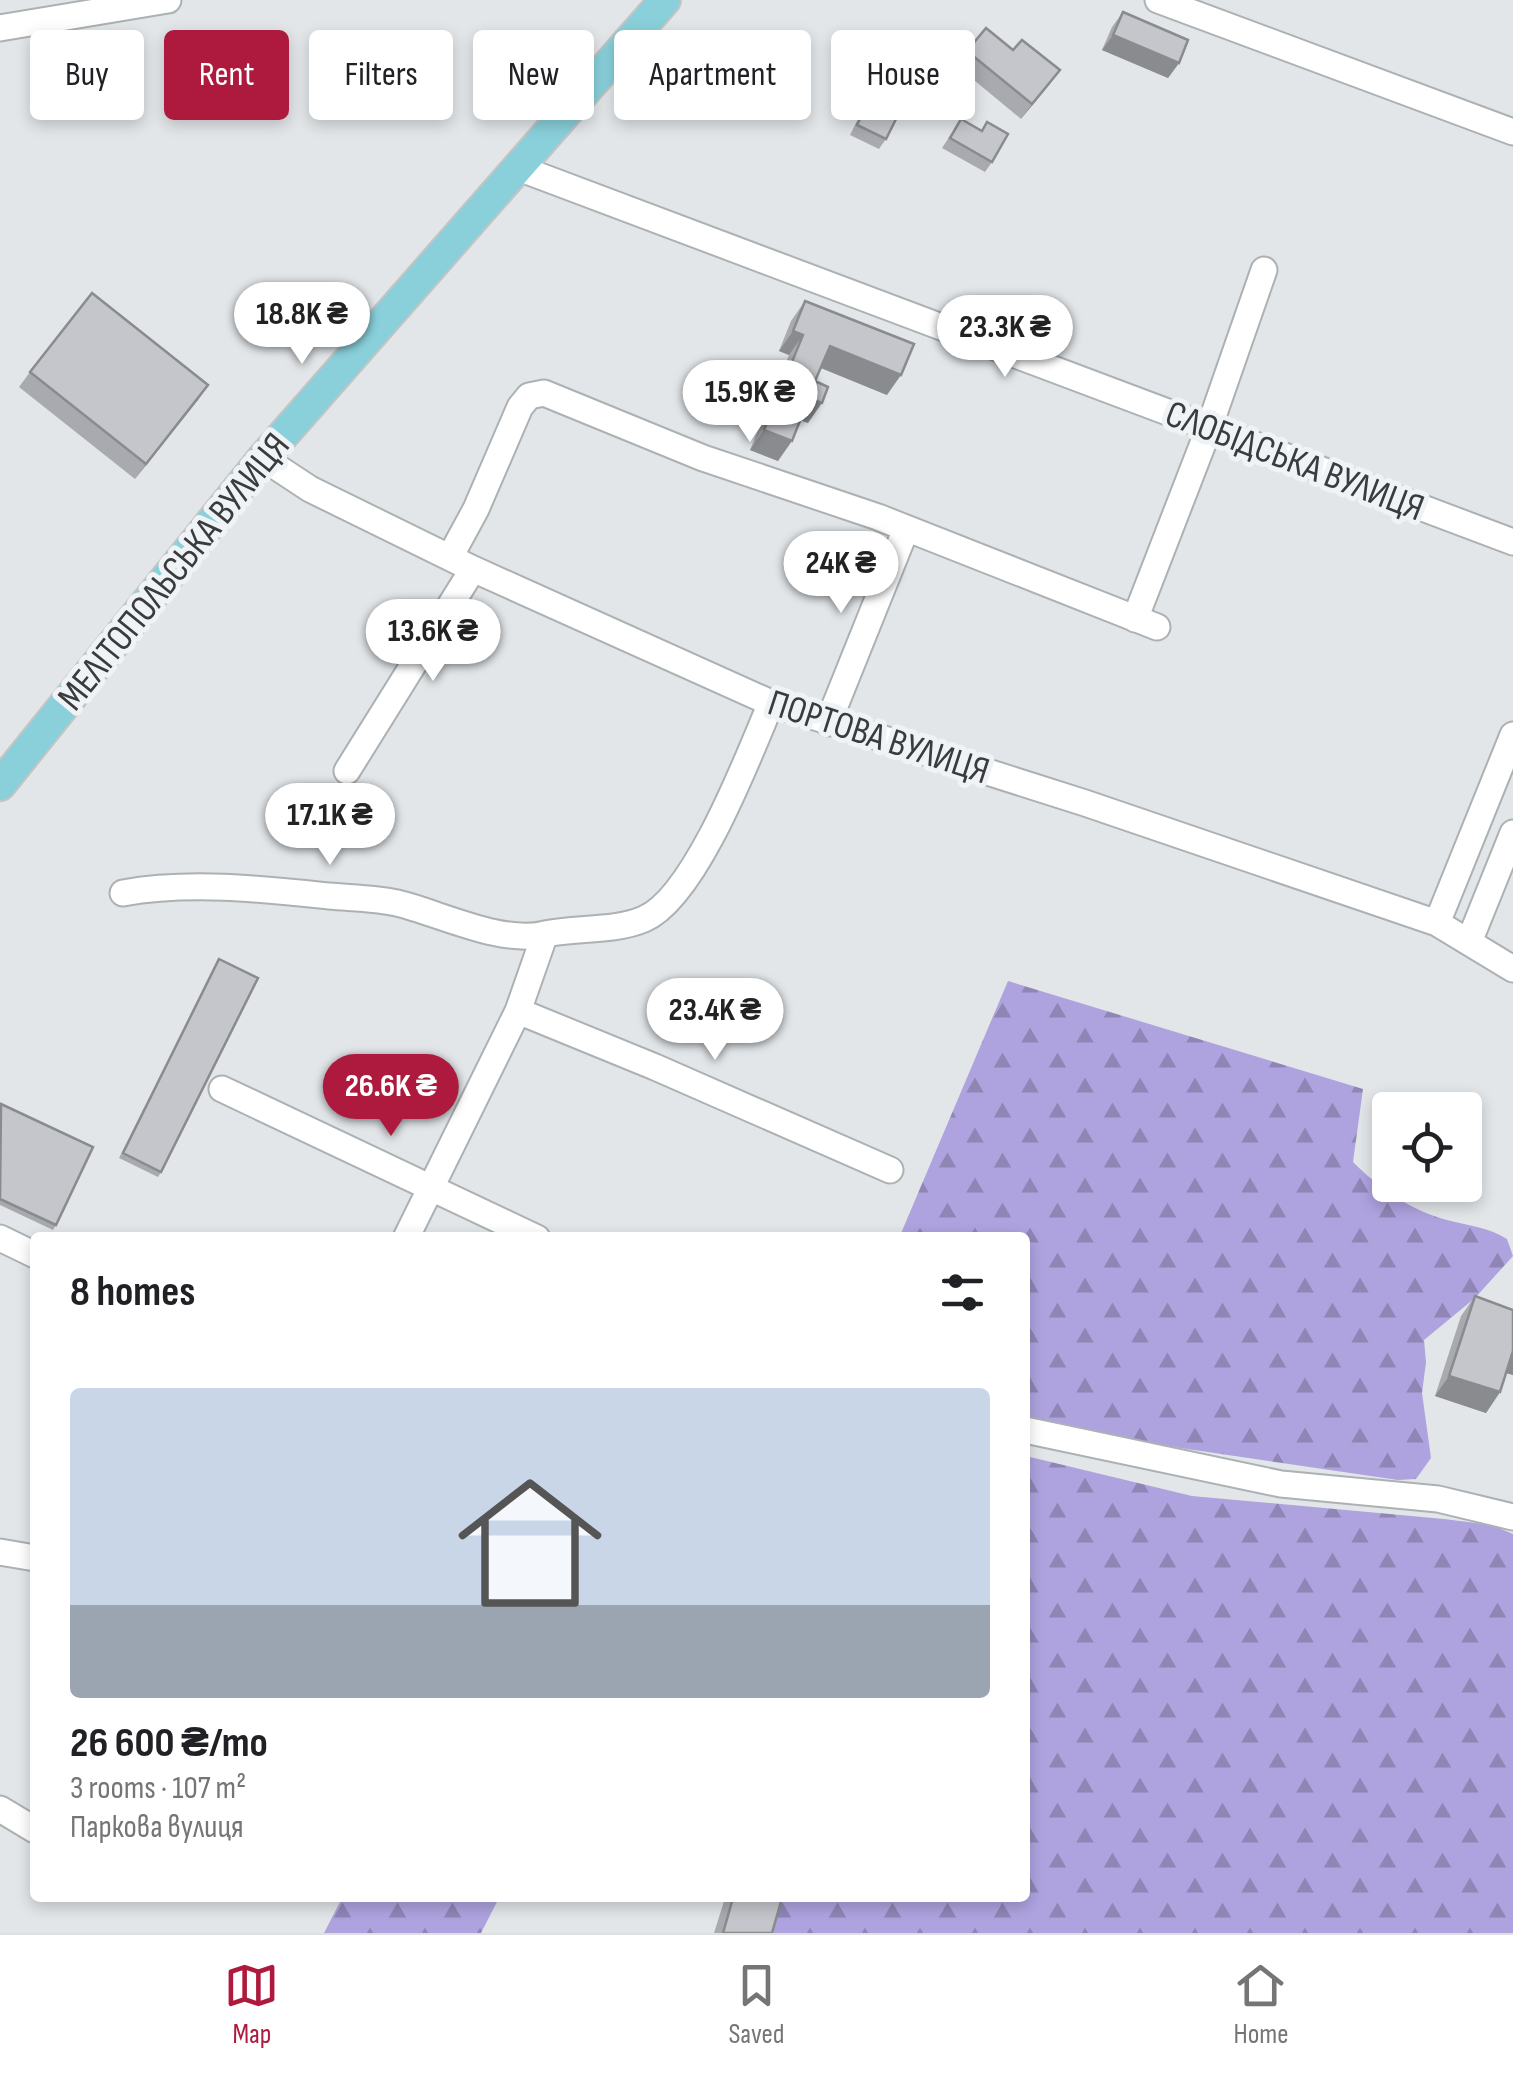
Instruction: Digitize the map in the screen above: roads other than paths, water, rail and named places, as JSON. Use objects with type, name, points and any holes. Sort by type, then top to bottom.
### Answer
[{"type":"main road","name":"МЕЛІТОПОЛЬСЬКА ВУЛИЦЯ","points":[[639,30],[665,0]]},
{"type":"main road","name":"МЕЛІТОПОЛЬСЬКА ВУЛИЦЯ","points":[[0,785],[263,458],[614,58]]},
{"type":"street","points":[[0,28],[168,0]]},
{"type":"street","points":[[637,30],[650,0]]},
{"type":"street","points":[[1158,0],[1513,132]]},
{"type":"street","name":"СЛОБІДСЬКА ВУЛИЦЯ","points":[[516,167],[1513,542]]},
{"type":"street","points":[[347,771],[461,563],[476,510],[520,407],[530,396],[544,392],[702,458],[906,529],[1146,623],[1264,270]]},
{"type":"street","name":"ПОРТОВА ВУЛИЦЯ","points":[[263,458],[310,490],[461,563],[771,703],[1085,803],[1437,923],[1513,968]]},
{"type":"street","points":[[828,723],[906,529]]},
{"type":"street","points":[[123,892],[154,887],[394,902],[522,936],[645,919],[670,902],[693,868],[771,703]]},
{"type":"street","points":[[1437,923],[1513,735]]},
{"type":"street","points":[[1469,942],[1513,834]]},
{"type":"street","points":[[409,1232],[518,1011],[545,934]]},
{"type":"street","points":[[518,1011],[890,1170]]},
{"type":"street","points":[[222,1089],[524,1232]]},
{"type":"street","points":[[0,1238],[30,1253]]},
{"type":"street","points":[[1030,1431],[1281,1484],[1438,1499],[1513,1518]]},
{"type":"street","points":[[0,1552],[30,1557]]},
{"type":"street","points":[[0,1809],[30,1827]]}]
